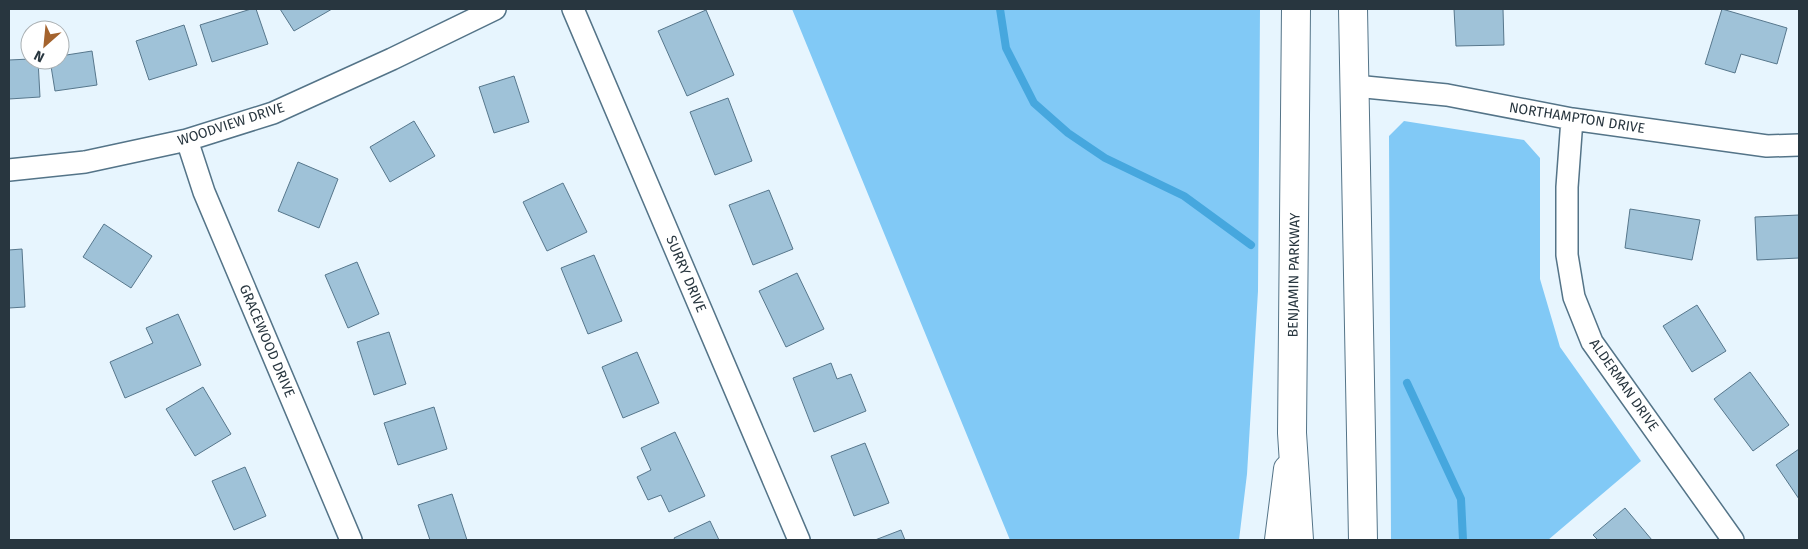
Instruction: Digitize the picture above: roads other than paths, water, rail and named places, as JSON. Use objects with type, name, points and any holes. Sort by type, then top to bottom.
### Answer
[{"type":"main road","name":"BENJAMIN PARKWAY","points":[[1278,540],[1292,433],[1296,9]]},
{"type":"main road","points":[[1353,9],[1363,540]]},
{"type":"main road","points":[[1292,433],[1299,540]]},
{"type":"street","name":"WOODVIEW DRIVE","points":[[9,170],[85,162],[187,140],[273,113],[392,59],[495,9]]},
{"type":"street","name":"SURRY DRIVE","points":[[573,9],[799,540]]},
{"type":"street","name":"NORTHAMPTON DRIVE","points":[[1355,86],[1447,96],[1572,119],[1768,146],[1799,146]]},
{"type":"street","name":"ALDERMAN DRIVE","points":[[1572,119],[1567,187],[1567,255],[1574,297],[1592,342],[1733,540]]},
{"type":"street","name":"GRACEWOOD DRIVE","points":[[187,140],[204,192],[350,540]]},
{"type":"waterway","points":[[1000,9],[1006,48],[1034,103],[1068,133],[1105,158],[1184,196],[1251,245]]},
{"type":"waterway","points":[[1407,383],[1461,499],[1463,540]]}]
